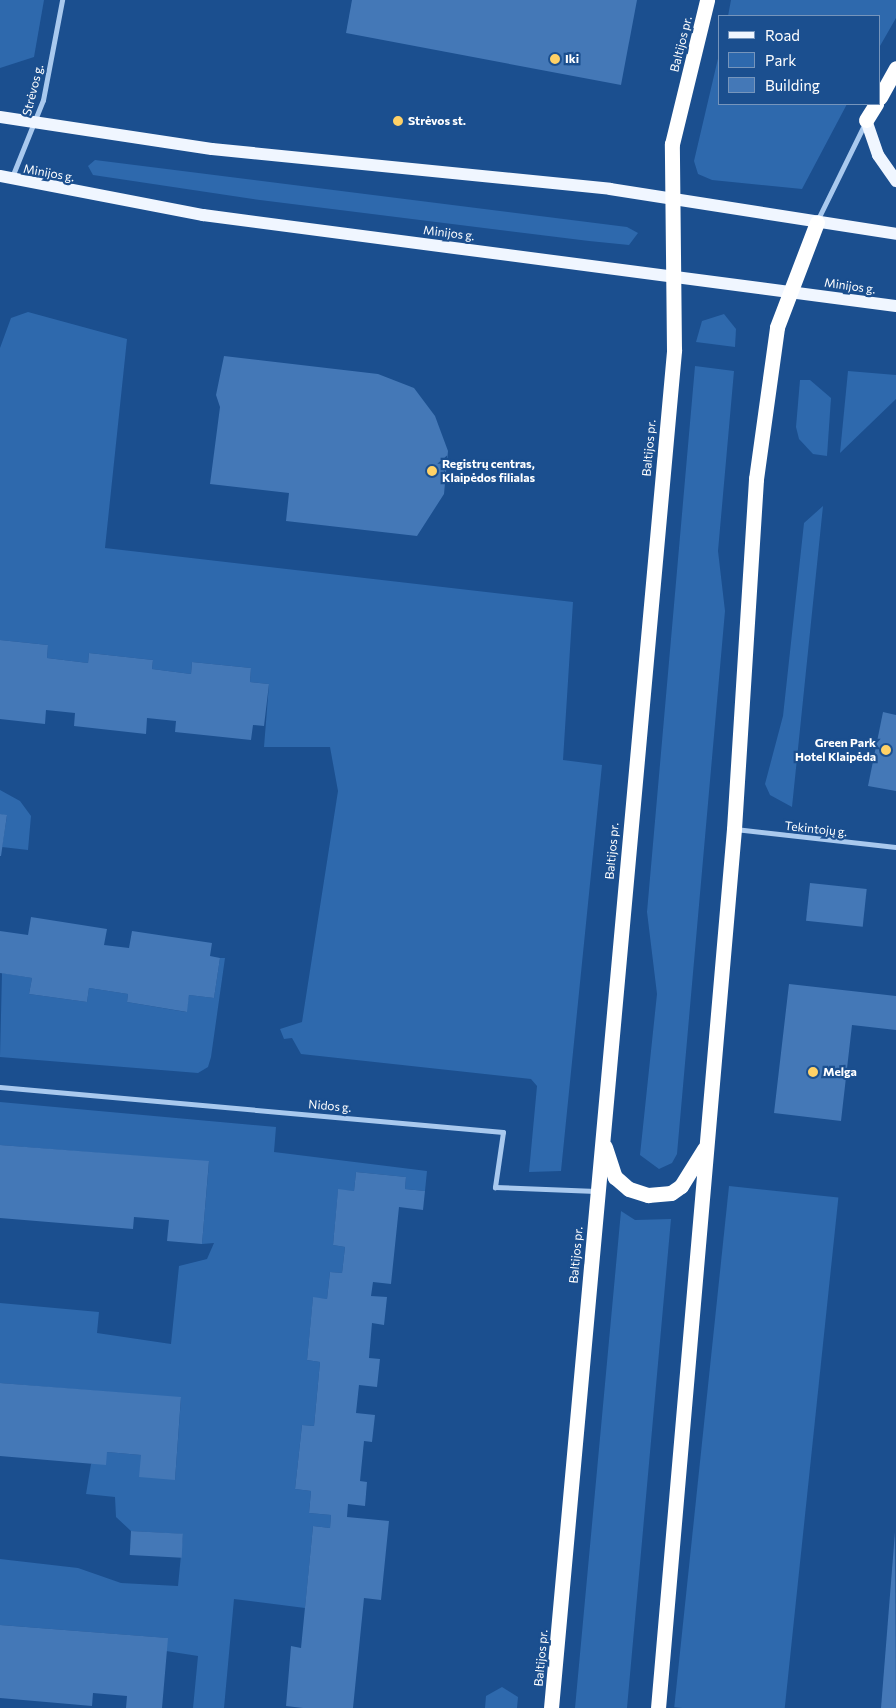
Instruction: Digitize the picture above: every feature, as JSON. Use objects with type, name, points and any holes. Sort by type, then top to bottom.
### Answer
[{"type":"highway","name":"Baltijos pr.","points":[[551,1708],[601,1133],[674,350],[672,144],[707,0]]},
{"type":"highway","points":[[881,95],[896,68]]},
{"type":"highway","points":[[866,120],[875,105]]},
{"type":"highway","points":[[658,1708],[734,829],[756,479],[769,362],[789,292],[817,222]]},
{"type":"highway","points":[[601,1133],[616,1177],[629,1189],[648,1195],[671,1193],[681,1186],[707,1143]]},
{"type":"main road","points":[[0,117],[35,124],[212,149],[465,172],[673,200],[896,234]]},
{"type":"main road","points":[[866,120],[878,156],[896,181]]},
{"type":"main road","name":"Minijos g.","points":[[5,178],[203,215],[896,306]]},
{"type":"street","name":"Strėvos g.","points":[[5,178],[35,124],[62,0]]},
{"type":"street","points":[[817,222],[866,120]]},
{"type":"street","name":"Tekintojų g.","points":[[734,829],[896,847]]},
{"type":"street","name":"Nidos g.","points":[[0,1087],[503,1132],[495,1187],[597,1191]]},
{"type":"green space","points":[[0,0],[44,0],[34,57],[0,68]]},
{"type":"green space","points":[[731,0],[896,0],[896,18],[881,44],[881,15],[728,15]]},
{"type":"green space","points":[[718,59],[718,105],[846,105],[802,189],[712,180],[698,174],[694,161]]},
{"type":"green space","points":[[95,160],[627,227],[638,233],[629,245],[253,199],[93,175],[88,166]]},
{"type":"green space","points":[[28,312],[127,339],[105,548],[573,602],[563,760],[602,765],[561,1171],[529,1172],[537,1086],[531,1079],[301,1054],[292,1038],[284,1039],[280,1029],[302,1022],[338,791],[330,747],[264,747],[269,684],[250,682],[251,668],[192,662],[191,674],[152,669],[153,660],[89,653],[88,663],[47,658],[48,645],[0,640],[0,348],[11,318]]},
{"type":"green space","points":[[724,314],[736,329],[735,347],[696,342],[702,321]]},
{"type":"green space","points":[[695,366],[734,371],[718,551],[725,611],[677,1154],[672,1163],[659,1169],[640,1155],[657,994],[647,912]]},
{"type":"green space","points":[[848,371],[896,375],[896,399],[840,453]]},
{"type":"green space","points":[[800,380],[810,380],[831,398],[827,456],[813,454],[799,439],[796,427]]},
{"type":"green space","points":[[823,506],[792,807],[770,795],[765,784],[783,716],[804,523]]},
{"type":"green space","points":[[0,790],[20,801],[31,816],[28,850],[2,847],[7,816],[0,814]]},
{"type":"green space","points":[[220,958],[225,958],[211,1057],[208,1067],[198,1073],[0,1057],[2,973],[32,978],[29,994],[87,1002],[89,988],[128,994],[127,1002],[186,1012],[189,995],[214,998]]},
{"type":"green space","points":[[0,1102],[276,1127],[274,1152],[427,1171],[425,1191],[405,1189],[406,1177],[356,1172],[354,1191],[338,1190],[333,1245],[345,1247],[342,1273],[330,1272],[327,1299],[313,1298],[307,1360],[320,1362],[314,1426],[302,1425],[295,1489],[311,1491],[309,1513],[331,1515],[330,1528],[313,1526],[305,1608],[234,1599],[224,1708],[193,1708],[198,1656],[166,1651],[167,1638],[0,1625],[0,1559],[78,1568],[121,1583],[178,1586],[183,1534],[131,1531],[116,1517],[115,1497],[86,1494],[91,1464],[107,1452],[141,1455],[175,1480],[181,1398],[0,1383],[0,1303],[99,1312],[97,1333],[171,1344],[179,1266],[207,1259],[214,1243],[202,1244],[209,1162],[0,1145]]},
{"type":"green space","points":[[729,1186],[838,1197],[785,1708],[674,1707]]},
{"type":"green space","points":[[621,1211],[635,1220],[671,1219],[627,1708],[575,1708]]},
{"type":"green space","points":[[502,1687],[518,1697],[517,1708],[485,1708],[486,1696]]},
{"type":"building","name":"Iki","points":[[352,0],[637,0],[621,85],[346,33]]},
{"type":"building","points":[[224,356],[378,374],[414,388],[435,416],[448,451],[444,494],[417,536],[286,521],[289,493],[210,484],[220,407],[216,395]]},
{"type":"building","points":[[0,640],[48,645],[47,658],[88,663],[89,653],[153,660],[152,669],[191,674],[192,662],[251,668],[250,682],[269,684],[264,726],[253,725],[251,740],[175,732],[176,721],[147,718],[146,734],[74,726],[75,713],[46,710],[45,724],[0,719]]},
{"type":"building","name":"Green Park Hotel Klaipėda","points":[[883,712],[896,715],[896,791],[868,786]]},
{"type":"building","points":[[0,814],[7,815],[1,856],[0,856]]},
{"type":"building","points":[[810,883],[867,889],[863,927],[806,921]]},
{"type":"building","points":[[31,917],[107,929],[104,945],[129,948],[132,931],[212,943],[210,956],[220,958],[214,998],[189,995],[187,1012],[127,1002],[128,994],[89,988],[87,1002],[29,994],[32,978],[0,973],[0,931],[28,935]]},
{"type":"building","name":"Melga","points":[[789,984],[896,996],[896,1030],[852,1025],[841,1121],[774,1113]]},
{"type":"building","points":[[0,1145],[209,1161],[202,1244],[167,1241],[169,1220],[134,1217],[133,1229],[0,1218]]},
{"type":"building","points":[[356,1172],[406,1177],[405,1189],[425,1191],[423,1210],[399,1207],[391,1284],[373,1282],[371,1296],[387,1297],[384,1325],[372,1323],[369,1358],[380,1359],[377,1387],[359,1385],[356,1413],[375,1415],[372,1442],[364,1441],[360,1481],[367,1482],[365,1506],[348,1504],[347,1517],[389,1521],[381,1600],[364,1598],[353,1708],[303,1708],[286,1706],[291,1646],[301,1648],[313,1526],[330,1528],[331,1515],[309,1513],[311,1491],[295,1489],[302,1425],[314,1426],[320,1362],[307,1360],[313,1297],[327,1299],[330,1272],[342,1273],[345,1247],[333,1245],[338,1189],[354,1191]]},
{"type":"building","points":[[0,1383],[181,1397],[175,1480],[139,1477],[141,1455],[107,1452],[106,1465],[0,1456]]},
{"type":"building","points":[[131,1531],[183,1534],[182,1558],[130,1555]]},
{"type":"building","points":[[895,1532],[896,1708],[881,1708]]},
{"type":"building","points":[[0,1625],[168,1638],[162,1708],[126,1708],[127,1696],[93,1693],[92,1706],[0,1698]]},
{"type":"place","name":"Iki","points":[[555,59]]},
{"type":"place","name":"Strėvos st.","points":[[398,121]]},
{"type":"place","name":"Registrų centras, Klaipėdos filialas","points":[[432,471]]},
{"type":"place","name":"Green Park Hotel Klaipėda","points":[[886,750]]},
{"type":"place","name":"Melga","points":[[813,1072]]}]
